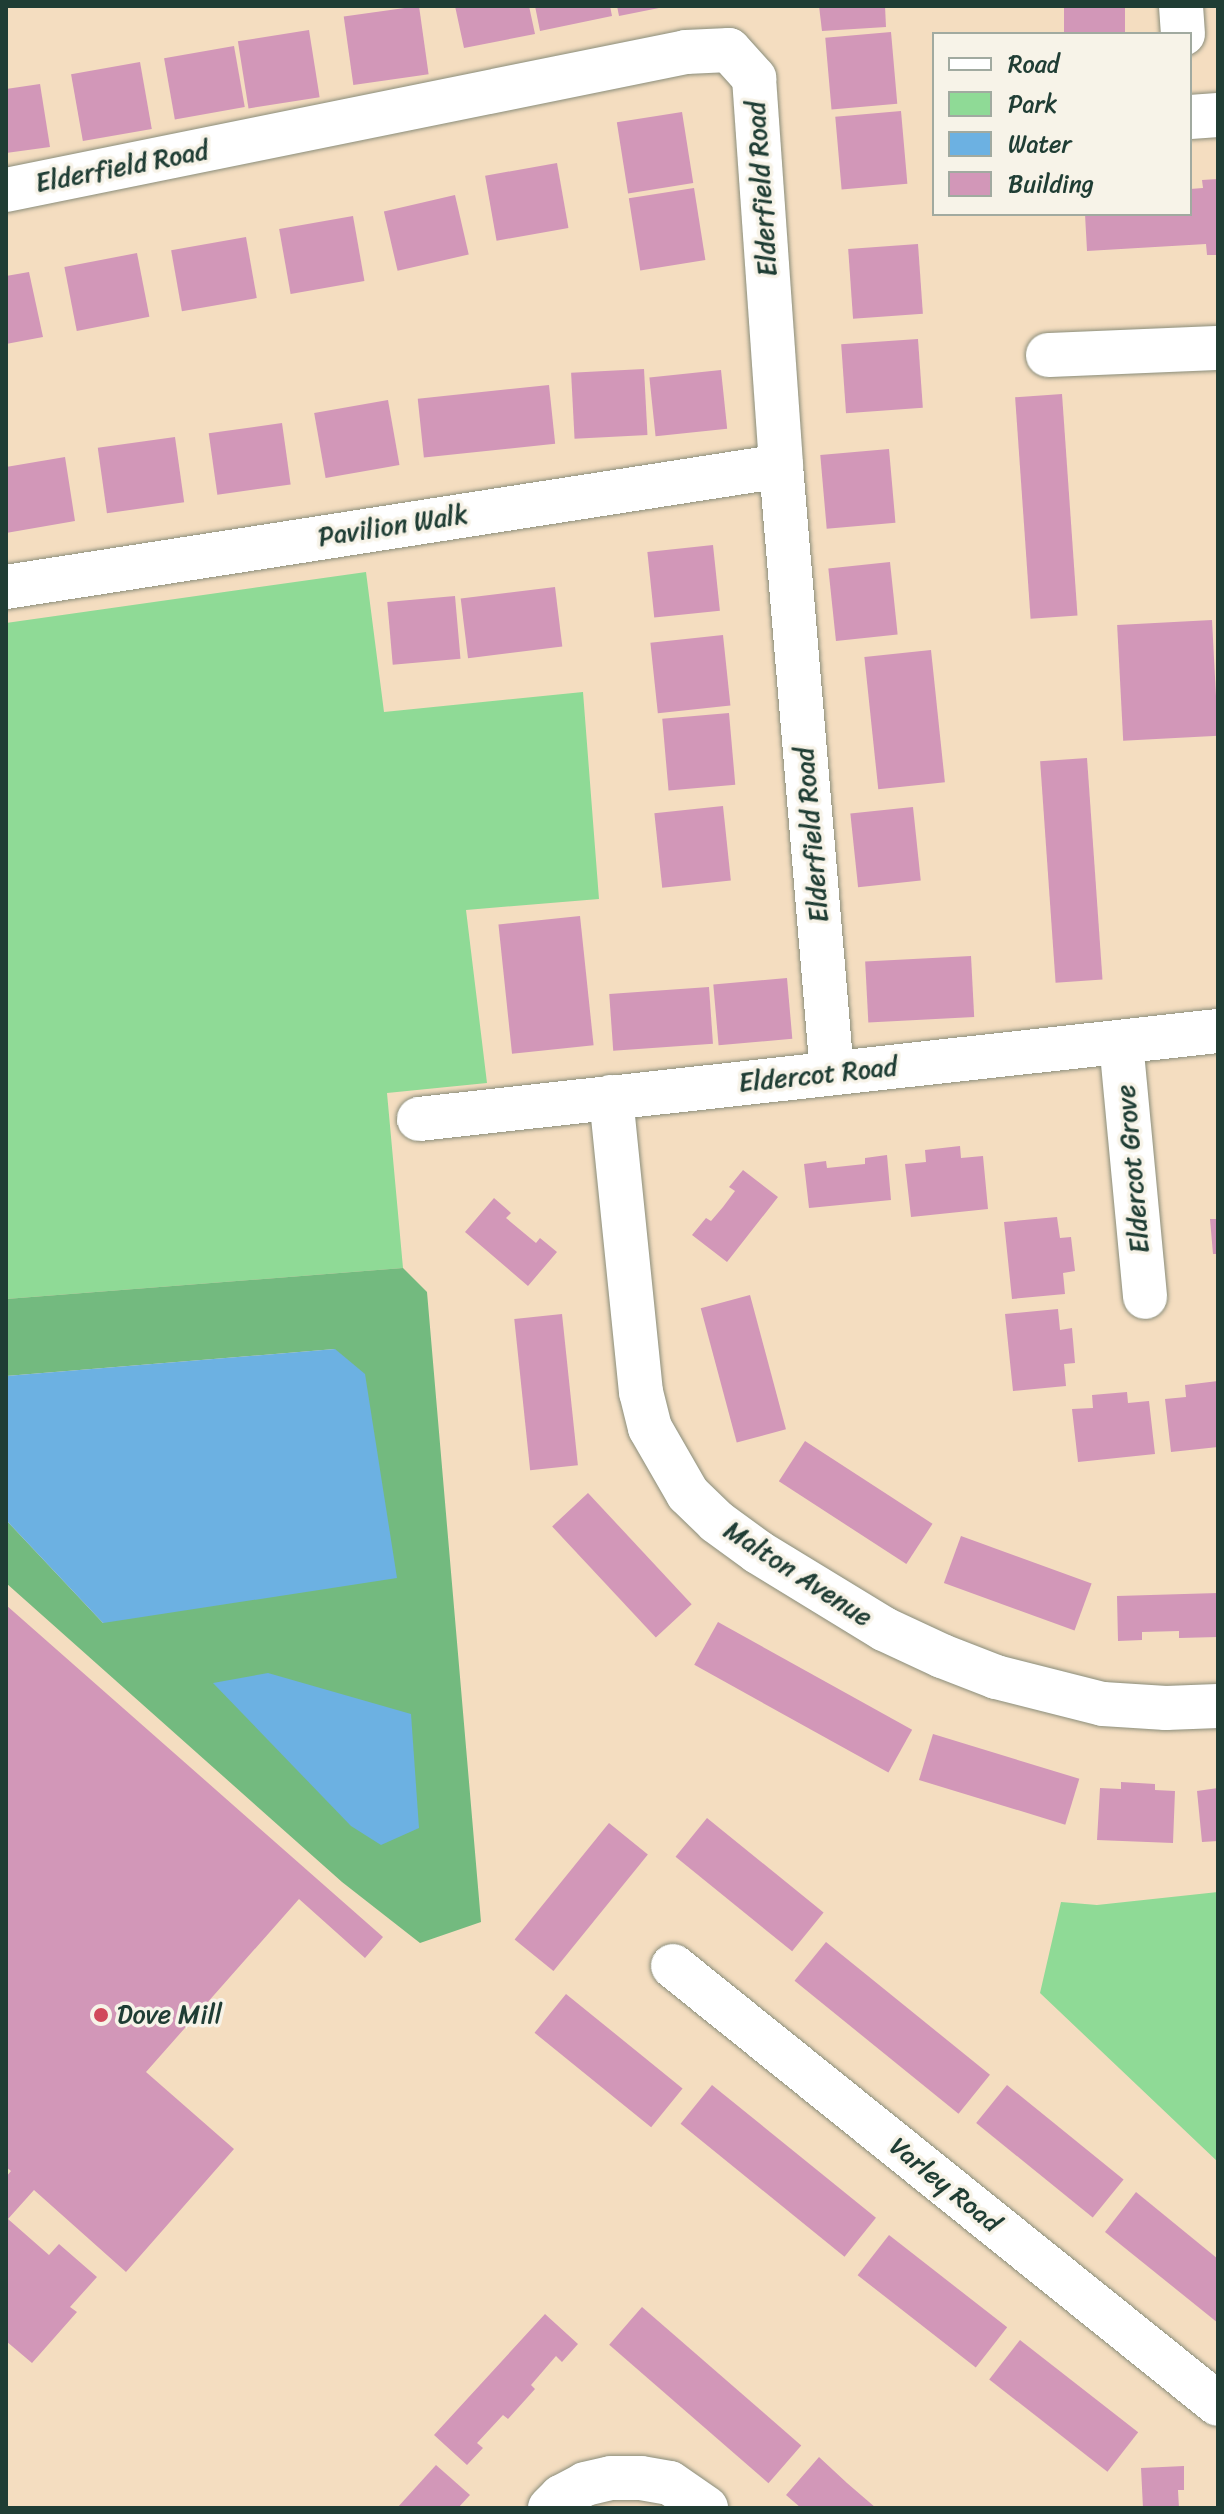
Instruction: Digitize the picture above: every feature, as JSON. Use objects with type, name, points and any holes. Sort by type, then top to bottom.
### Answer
[{"type":"street","points":[[1181,6],[1183,32]]},
{"type":"street","name":"Elderfield Road","points":[[6,190],[686,52],[729,50],[754,78],[781,466],[832,1073]]},
{"type":"street","points":[[1192,117],[1218,115]]},
{"type":"street","points":[[1048,355],[1218,348]]},
{"type":"street","name":"Pavilion Walk","points":[[6,587],[781,466]]},
{"type":"street","name":"Eldercot Road","points":[[419,1119],[1218,1031]]},
{"type":"street","name":"Eldercot Grove","points":[[1121,1042],[1145,1297]]},
{"type":"street","name":"Malton Avenue","points":[[611,1097],[641,1392],[650,1428],[688,1494],[717,1522],[758,1552],[884,1629],[942,1656],[1009,1681],[1103,1704],[1166,1708],[1218,1706]]},
{"type":"street","name":"Varley Road","points":[[673,1966],[1218,2404]]},
{"type":"street","points":[[550,2508],[561,2497],[585,2484],[611,2478],[641,2478],[670,2483],[706,2508]]},
{"type":"green space","points":[[366,572],[384,712],[583,692],[599,899],[466,910],[487,1083],[387,1093],[403,1268],[6,1299],[6,623]]},
{"type":"green space","points":[[403,1268],[427,1292],[481,1922],[420,1943],[342,1882],[6,1583],[6,1520],[103,1623],[335,1349],[6,1376],[6,1299]]},
{"type":"green space","points":[[1218,1892],[1218,2162],[1040,1993],[1061,1902],[1097,1905]]},
{"type":"water","points":[[335,1349],[365,1374],[397,1578],[103,1623],[6,1520],[6,1376]]},
{"type":"water","points":[[268,1673],[411,1714],[419,1828],[381,1845],[351,1826],[213,1683]]},
{"type":"building","points":[[419,6],[429,74],[353,85],[344,17]]},
{"type":"building","points":[[455,6],[529,6],[535,34],[464,48]]},
{"type":"building","points":[[535,6],[610,6],[612,16],[540,31]]},
{"type":"building","points":[[617,6],[664,6],[664,7],[619,16]]},
{"type":"building","points":[[819,6],[885,6],[886,27],[822,31]]},
{"type":"building","points":[[1064,6],[1125,6],[1125,32],[1064,32]]},
{"type":"building","points":[[309,30],[320,97],[249,108],[238,41]]},
{"type":"building","points":[[891,32],[897,104],[832,109],[825,38]]},
{"type":"building","points":[[234,46],[245,107],[175,119],[164,58]]},
{"type":"building","points":[[140,62],[152,129],[83,141],[71,74]]},
{"type":"building","points":[[40,84],[50,147],[6,153],[6,89]]},
{"type":"building","points":[[901,111],[907,184],[842,189],[835,117]]},
{"type":"building","points":[[682,112],[693,183],[628,193],[617,122]]},
{"type":"building","points":[[557,163],[568,228],[497,241],[485,176]]},
{"type":"building","points":[[1218,179],[1218,255],[1207,255],[1206,244],[1087,251],[1085,216],[1192,216],[1192,189],[1203,188],[1202,180]]},
{"type":"building","points":[[694,188],[705,260],[640,270],[629,198]]},
{"type":"building","points":[[455,195],[469,254],[398,271],[384,211]]},
{"type":"building","points":[[353,216],[364,281],[291,294],[279,229]]},
{"type":"building","points":[[246,237],[257,298],[182,311],[171,250]]},
{"type":"building","points":[[918,244],[923,314],[853,319],[848,249]]},
{"type":"building","points":[[137,253],[149,317],[77,331],[64,267]]},
{"type":"building","points":[[29,272],[43,337],[6,344],[6,276]]},
{"type":"building","points":[[918,339],[923,408],[846,413],[841,344]]},
{"type":"building","points":[[644,369],[647,435],[575,439],[571,373]]},
{"type":"building","points":[[721,370],[727,429],[656,436],[649,378]]},
{"type":"building","points":[[549,385],[555,444],[424,457],[418,399]]},
{"type":"building","points":[[1062,394],[1077,615],[1031,619],[1015,397]]},
{"type":"building","points":[[388,400],[399,465],[326,478],[314,413]]},
{"type":"building","points":[[282,423],[291,484],[217,495],[209,433]]},
{"type":"building","points":[[175,437],[184,502],[107,513],[98,448]]},
{"type":"building","points":[[889,449],[895,523],[827,529],[820,455]]},
{"type":"building","points":[[65,457],[75,521],[6,533],[6,467]]},
{"type":"building","points":[[713,545],[720,611],[654,618],[647,552]]},
{"type":"building","points":[[890,562],[898,635],[836,641],[828,568]]},
{"type":"building","points":[[555,587],[562,647],[468,658],[461,599]]},
{"type":"building","points":[[455,596],[460,659],[393,665],[387,602]]},
{"type":"building","points":[[1212,620],[1218,736],[1123,741],[1117,625]]},
{"type":"building","points":[[723,635],[730,706],[658,713],[650,643]]},
{"type":"building","points":[[931,650],[945,782],[878,789],[864,657]]},
{"type":"building","points":[[729,713],[735,785],[669,791],[662,719]]},
{"type":"building","points":[[1087,758],[1102,979],[1056,983],[1040,761]]},
{"type":"building","points":[[723,806],[731,881],[662,888],[654,813]]},
{"type":"building","points":[[913,807],[921,881],[858,887],[850,814]]},
{"type":"building","points":[[580,916],[594,1045],[512,1054],[498,925]]},
{"type":"building","points":[[971,956],[974,1017],[868,1022],[865,962]]},
{"type":"building","points":[[787,978],[792,1039],[719,1045],[713,984]]},
{"type":"building","points":[[709,987],[713,1044],[613,1051],[609,994]]},
{"type":"building","points":[[960,1146],[961,1158],[983,1156],[988,1209],[911,1217],[905,1164],[926,1162],[925,1150]]},
{"type":"building","points":[[887,1155],[891,1200],[809,1208],[804,1164],[826,1161],[827,1168],[865,1164],[865,1158]]},
{"type":"building","points":[[743,1170],[778,1197],[727,1262],[692,1235],[706,1218],[711,1221],[723,1207],[735,1191],[729,1187]]},
{"type":"building","points":[[494,1198],[511,1213],[506,1218],[536,1243],[540,1238],[557,1252],[528,1286],[465,1232]]},
{"type":"building","points":[[1057,1217],[1060,1238],[1071,1237],[1075,1271],[1063,1273],[1065,1294],[1012,1299],[1004,1222]]},
{"type":"building","points":[[1210,1219],[1218,1219],[1218,1254],[1213,1254]]},
{"type":"building","points":[[750,1295],[786,1429],[737,1442],[701,1308]]},
{"type":"building","points":[[1058,1309],[1060,1330],[1072,1328],[1075,1363],[1064,1364],[1066,1386],[1013,1391],[1005,1314]]},
{"type":"building","points":[[562,1314],[578,1465],[530,1470],[514,1319]]},
{"type":"building","points":[[1218,1381],[1218,1447],[1171,1452],[1165,1399],[1186,1397],[1185,1385]]},
{"type":"building","points":[[1127,1392],[1128,1403],[1149,1401],[1155,1454],[1078,1462],[1072,1409],[1093,1408],[1092,1395]]},
{"type":"building","points":[[805,1441],[932,1524],[906,1564],[779,1481]]},
{"type":"building","points":[[588,1493],[692,1604],[656,1638],[552,1526]]},
{"type":"building","points":[[961,1536],[1092,1584],[1075,1631],[944,1583]]},
{"type":"building","points":[[1218,1593],[1218,1637],[1179,1638],[1179,1631],[1142,1632],[1142,1640],[1118,1641],[1117,1596]]},
{"type":"building","name":"Dove Mill","points":[[6,1605],[383,1937],[365,1958],[299,1899],[146,2072],[234,2149],[126,2272],[34,2190],[8,2219],[49,2255],[59,2244],[97,2277],[70,2307],[77,2312],[32,2363],[6,2341],[6,2177],[11,2171],[6,2167]]},
{"type":"building","points":[[718,1622],[912,1730],[888,1772],[694,1665]]},
{"type":"building","points":[[933,1734],[1079,1779],[1065,1825],[919,1780]]},
{"type":"building","points":[[1121,1782],[1155,1784],[1155,1790],[1175,1791],[1173,1843],[1097,1840],[1100,1788],[1121,1789]]},
{"type":"building","points":[[1218,1788],[1218,1841],[1202,1842],[1197,1791]]},
{"type":"building","points":[[707,1818],[824,1912],[792,1951],[676,1857]]},
{"type":"building","points":[[609,1823],[648,1854],[553,1971],[515,1940]]},
{"type":"building","points":[[826,1942],[990,2075],[959,2114],[795,1981]]},
{"type":"building","points":[[566,1994],[683,2088],[651,2127],[535,2033]]},
{"type":"building","points":[[712,2085],[876,2218],[845,2257],[681,2124]]},
{"type":"building","points":[[1007,2085],[1124,2179],[1093,2217],[976,2123]]},
{"type":"building","points":[[1136,2192],[1218,2259],[1218,2323],[1105,2232]]},
{"type":"building","points":[[889,2235],[1007,2327],[976,2368],[858,2275]]},
{"type":"building","points":[[642,2307],[801,2445],[768,2483],[609,2345]]},
{"type":"building","points":[[545,2314],[578,2344],[562,2362],[556,2356],[531,2385],[535,2389],[508,2419],[503,2415],[477,2443],[483,2448],[467,2465],[434,2435]]},
{"type":"building","points":[[1020,2340],[1138,2432],[1107,2472],[989,2379]]},
{"type":"building","points":[[819,2457],[876,2508],[801,2508],[786,2495]]},
{"type":"building","points":[[436,2465],[470,2495],[458,2508],[397,2508]]},
{"type":"building","points":[[1184,2466],[1184,2490],[1178,2490],[1179,2508],[1143,2508],[1141,2468]]},
{"type":"place","name":"Dove Mill","points":[[101,2015]]}]
